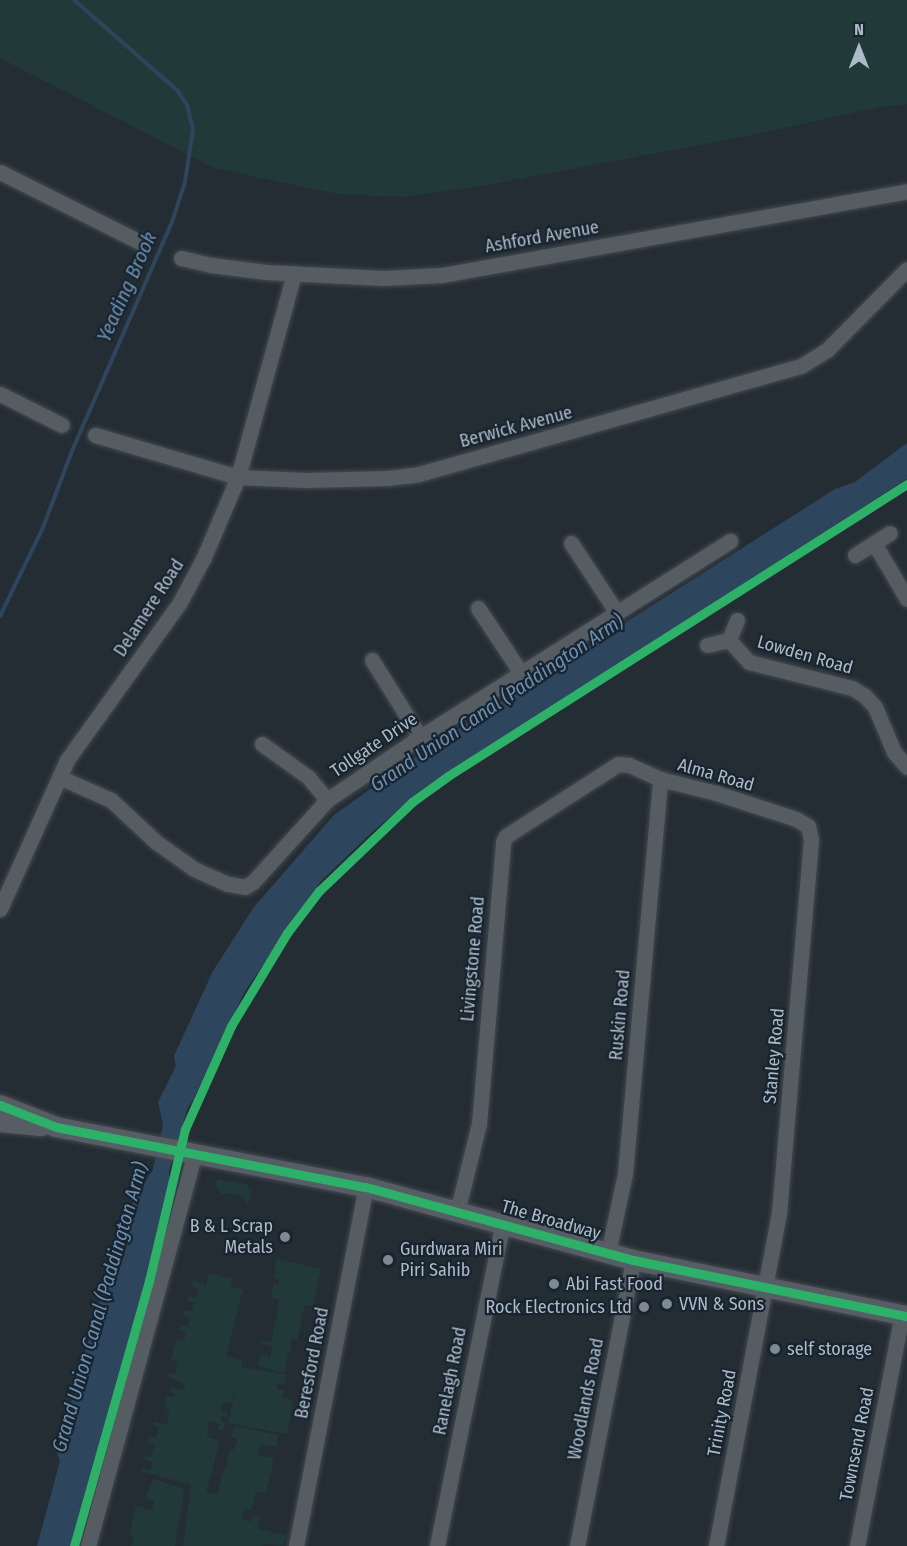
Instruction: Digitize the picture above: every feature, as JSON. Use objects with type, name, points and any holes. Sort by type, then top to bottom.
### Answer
[{"type":"main road","points":[[0,1105],[56,1127]]},
{"type":"main road","points":[[0,1122],[56,1127]]},
{"type":"main road","name":"The Broadway","points":[[56,1127],[190,1155],[366,1187],[633,1260],[905,1316]]},
{"type":"street","points":[[0,172],[142,243]]},
{"type":"street","name":"Ashford Avenue","points":[[181,258],[238,269],[294,274],[382,278],[442,275],[907,191]]},
{"type":"street","name":"Berwick Avenue","points":[[95,435],[238,477],[305,480],[388,478],[419,474],[801,366],[828,349],[857,317],[907,269]]},
{"type":"street","name":"Delamere Road","points":[[0,909],[60,777],[77,746],[180,602],[204,557],[238,477],[294,274]]},
{"type":"street","points":[[0,394],[62,425]]},
{"type":"street","points":[[855,555],[890,533]]},
{"type":"street","name":"Tollgate Drive","points":[[60,777],[111,800],[156,842],[194,869],[241,888],[253,882],[327,800],[420,736],[730,541]]},
{"type":"street","points":[[571,543],[617,613]]},
{"type":"street","points":[[874,543],[907,599]]},
{"type":"street","points":[[478,608],[521,673]]},
{"type":"street","name":"Lowden Road","points":[[737,620],[729,640],[744,658],[760,666],[860,692],[875,707],[894,752],[907,767]]},
{"type":"street","points":[[707,645],[729,640]]},
{"type":"street","points":[[372,660],[420,736]]},
{"type":"street","points":[[262,744],[308,777],[327,800]]},
{"type":"street","name":"Alma Road","points":[[613,766],[629,765],[660,779],[716,793],[796,819],[808,826]]},
{"type":"street","name":"Livingstone Road","points":[[457,1212],[479,1124],[503,842],[508,834],[613,766]]},
{"type":"street","name":"Ruskin Road","points":[[608,1253],[625,1174],[660,779]]},
{"type":"street","name":"Stanley Road","points":[[766,1288],[782,1183],[811,840],[808,826]]},
{"type":"street","points":[[88,1546],[190,1155]]},
{"type":"street","name":"Beresford Road","points":[[296,1546],[366,1187]]},
{"type":"street","name":"Ranelagh Road","points":[[437,1546],[502,1223]]},
{"type":"street","name":"Woodlands Road","points":[[577,1546],[633,1260]]},
{"type":"street","name":"Trinity Road","points":[[716,1546],[766,1288]]},
{"type":"street","name":"Townsend Road","points":[[857,1546],[905,1316]]},
{"type":"green space","points":[[0,0],[907,0],[907,104],[879,107],[747,136],[476,187],[401,197],[338,194],[214,168],[0,58]]},
{"type":"green space","points":[[217,1179],[248,1185],[251,1189],[249,1203],[246,1204],[244,1197],[226,1193],[222,1195],[216,1186]]},
{"type":"green space","points":[[277,1259],[321,1269],[313,1306],[305,1305],[297,1340],[291,1339],[291,1353],[288,1353],[284,1373],[258,1366],[260,1355],[270,1357],[273,1346],[260,1343],[261,1340],[271,1342],[278,1310],[279,1300],[271,1298],[273,1284],[278,1285],[279,1280],[274,1278]]},
{"type":"green space","points":[[209,1273],[232,1279],[230,1286],[243,1290],[226,1356],[242,1361],[241,1367],[286,1375],[285,1384],[278,1383],[277,1389],[284,1390],[282,1398],[293,1400],[287,1434],[228,1423],[238,1377],[231,1403],[224,1402],[221,1411],[228,1414],[227,1417],[222,1416],[220,1420],[225,1422],[223,1431],[218,1430],[219,1424],[208,1421],[207,1437],[220,1441],[206,1492],[217,1495],[230,1449],[234,1450],[237,1439],[231,1437],[234,1426],[278,1435],[276,1447],[260,1444],[258,1455],[274,1458],[272,1469],[266,1493],[256,1491],[252,1510],[245,1509],[242,1519],[251,1522],[252,1516],[260,1517],[258,1529],[286,1535],[284,1546],[264,1543],[263,1546],[183,1546],[191,1485],[141,1471],[141,1468],[150,1470],[153,1462],[144,1459],[145,1455],[151,1457],[155,1445],[148,1443],[150,1436],[156,1438],[159,1428],[153,1426],[154,1422],[167,1425],[169,1416],[163,1414],[168,1414],[170,1410],[165,1408],[166,1396],[174,1397],[175,1394],[170,1392],[171,1387],[184,1390],[185,1384],[168,1376],[169,1372],[175,1374],[178,1362],[171,1360],[177,1339],[184,1341],[186,1332],[179,1330],[181,1325],[188,1327],[190,1318],[183,1315],[185,1310],[192,1312],[194,1303],[187,1301],[188,1296],[196,1298],[198,1289],[191,1286],[193,1281],[206,1285]]},
{"type":"green space","points":[[153,1479],[182,1488],[184,1492],[175,1546],[131,1546],[134,1536],[129,1534],[136,1506],[152,1510],[154,1501],[145,1498]]},
{"type":"water","name":"Grand Union Canal (Paddington Arm)","points":[[907,443],[907,479],[421,790],[321,881],[245,991],[188,1107],[169,1172],[169,1186],[141,1301],[71,1546],[37,1546],[60,1461],[57,1452],[122,1222],[153,1169],[163,1125],[158,1102],[176,1066],[174,1056],[213,971],[254,907],[334,815],[419,754],[835,489],[855,482]]},
{"type":"waterway","name":"Yeading Brook","points":[[0,616],[42,530],[72,451],[172,222],[185,182],[193,129],[187,105],[178,91],[74,0]]},
{"type":"cycle path","points":[[74,1546],[149,1281],[185,1129],[231,1026],[287,933],[319,891],[412,802],[448,776],[907,484]]},
{"type":"cycle path","points":[[0,1105],[56,1127],[366,1187],[633,1260],[907,1316]]},
{"type":"place","name":"B & L Scrap Metals","points":[[285,1237]]},
{"type":"place","name":"Gurdwara Miri Piri Sahib","points":[[388,1260]]},
{"type":"place","name":"Abi Fast Food","points":[[554,1284]]},
{"type":"place","name":"VVN & Sons","points":[[667,1304]]},
{"type":"place","name":"Rock Electronics Ltd","points":[[644,1307]]},
{"type":"place","name":"self storage","points":[[775,1349]]}]
